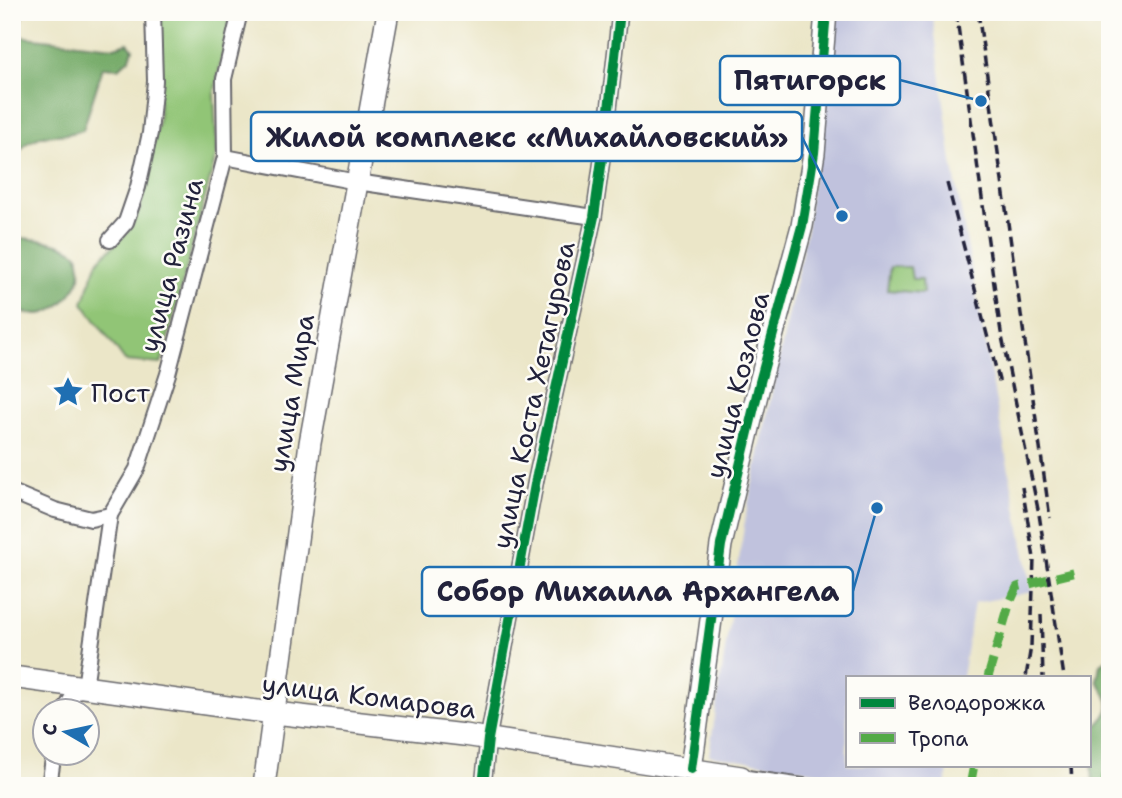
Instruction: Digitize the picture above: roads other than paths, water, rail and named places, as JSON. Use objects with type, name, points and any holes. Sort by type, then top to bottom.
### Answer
[{"type":"street","name":"улица Разина","points":[[110,240],[126,222],[138,187],[150,133],[155,81],[153,12]]},
{"type":"street","name":"улица Разина","points":[[75,696],[81,687],[110,515],[137,469],[168,374],[225,157],[224,79],[240,12]]},
{"type":"street","name":"улица Мира","points":[[264,786],[310,443],[388,12]]},
{"type":"street","name":"улица Коста Хетагурова","points":[[482,786],[488,739],[536,479],[594,217],[620,12]]},
{"type":"street","name":"улица Козлова","points":[[691,769],[721,545],[802,226],[814,153],[826,12]]},
{"type":"street","points":[[225,157],[356,181],[594,217]]},
{"type":"street","points":[[12,492],[55,510],[90,519],[110,515]]},
{"type":"street","name":"улица Комарова","points":[[12,677],[488,739],[691,769],[741,781],[803,786]]},
{"type":"street","points":[[49,786],[52,766]]},
{"type":"railway","points":[[956,12],[1001,332],[1039,514],[1064,676]]},
{"type":"railway","points":[[978,12],[1050,518]]},
{"type":"railway","points":[[947,183],[1000,384]]},
{"type":"railway","points":[[1022,487],[1034,558],[1031,646],[1026,676]]},
{"type":"railway","points":[[1041,614],[1043,676]]},
{"type":"railway","points":[[1071,766],[1072,786]]},
{"type":"place","name":"Пятигорск","points":[[981,101]]},
{"type":"place","name":"Жилой комплекс «Михайловский»","points":[[842,216]]},
{"type":"place","name":"Пост","points":[[68,392]]},
{"type":"place","name":"Собор Михаила Архангела","points":[[877,508]]}]
